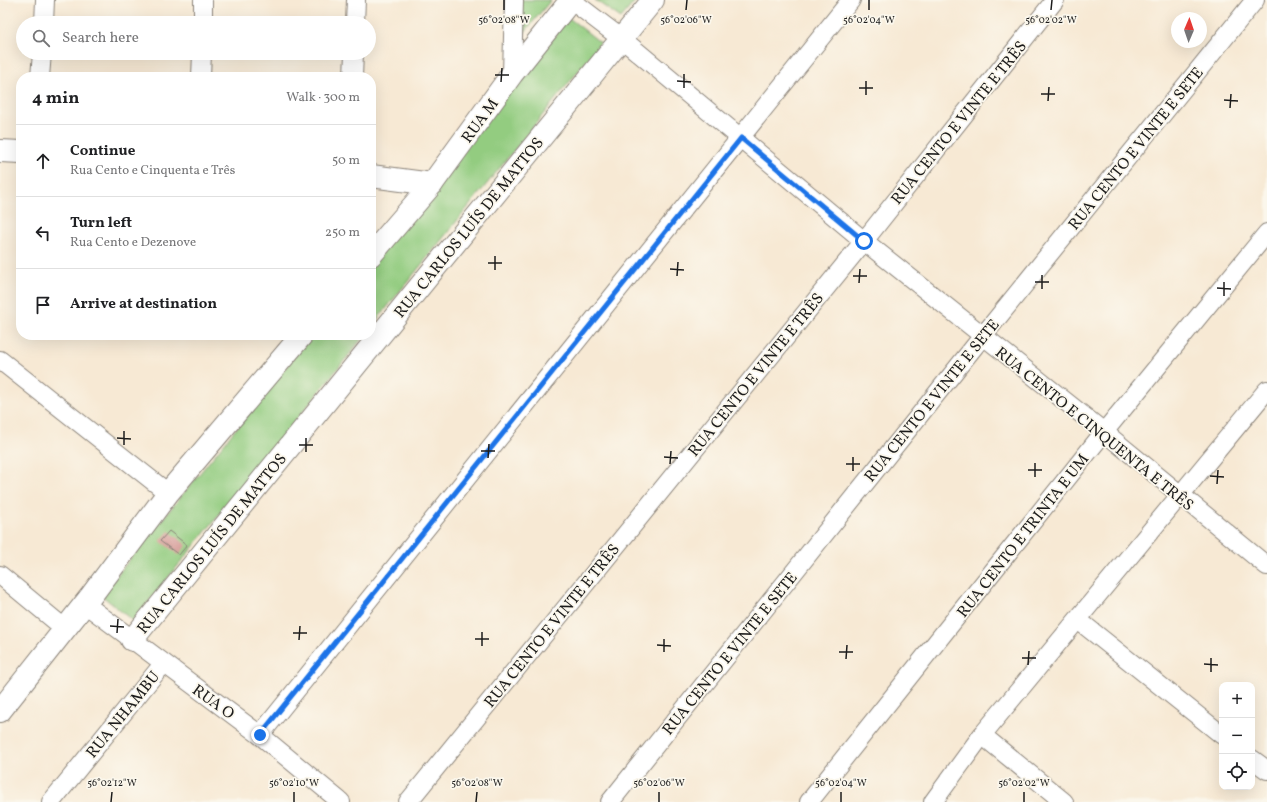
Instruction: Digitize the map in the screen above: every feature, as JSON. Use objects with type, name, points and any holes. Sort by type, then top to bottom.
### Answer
[{"type":"street","points":[[44,16],[45,0]]},
{"type":"street","points":[[202,16],[203,0]]},
{"type":"street","points":[[355,16],[356,0]]},
{"type":"street","points":[[512,74],[514,0]]},
{"type":"street","name":"RUA M","points":[[432,184],[512,74],[571,0]]},
{"type":"street","name":"RUA CENTO E CINQUENTA E TRÊS","points":[[571,0],[622,39],[864,241],[982,337],[1104,432],[1267,566]]},
{"type":"street","name":"RUA CARLOS LUÍS DE MATTOS","points":[[132,640],[653,0]]},
{"type":"street","points":[[260,735],[851,0]]},
{"type":"street","name":"RUA CENTO E VINTE E TRÊS","points":[[408,802],[864,241],[1055,0]]},
{"type":"street","name":"RUA CENTO E VINTE E SETE","points":[[610,802],[982,337],[1255,0]]},
{"type":"street","points":[[40,72],[41,60]]},
{"type":"street","points":[[201,72],[202,60]]},
{"type":"street","points":[[353,72],[354,60]]},
{"type":"street","points":[[0,151],[16,152]]},
{"type":"street","points":[[376,177],[432,184]]},
{"type":"street","points":[[376,249],[432,184]]},
{"type":"street","name":"RUA CENTO E TRINTA E UM","points":[[810,802],[1104,432],[1267,232]]},
{"type":"street","points":[[0,711],[64,628],[85,604],[168,493],[298,340]]},
{"type":"street","points":[[0,360],[168,493]]},
{"type":"street","points":[[933,802],[982,735],[1267,390]]},
{"type":"street","points":[[0,575],[64,628]]},
{"type":"street","name":"RUA O","points":[[85,604],[163,664],[260,735],[341,802]]},
{"type":"street","points":[[1078,620],[1219,733]]},
{"type":"street","name":"RUA NHAMBU","points":[[51,802],[163,664]]},
{"type":"street","points":[[982,735],[1064,802]]},
{"type":"street","points":[[1255,760],[1267,770]]},
{"type":"green space","points":[[520,0],[551,0],[518,40]]},
{"type":"green space","points":[[595,0],[636,0],[621,18]]},
{"type":"green space","points":[[569,18],[601,43],[376,321],[376,256]]},
{"type":"green space","points":[[308,340],[361,340],[133,621],[101,595]]},
{"type":"building","points":[[169,531],[187,545],[179,555],[160,541]]},
{"type":"route","points":[[260,735],[741,138],[864,241]]}]
